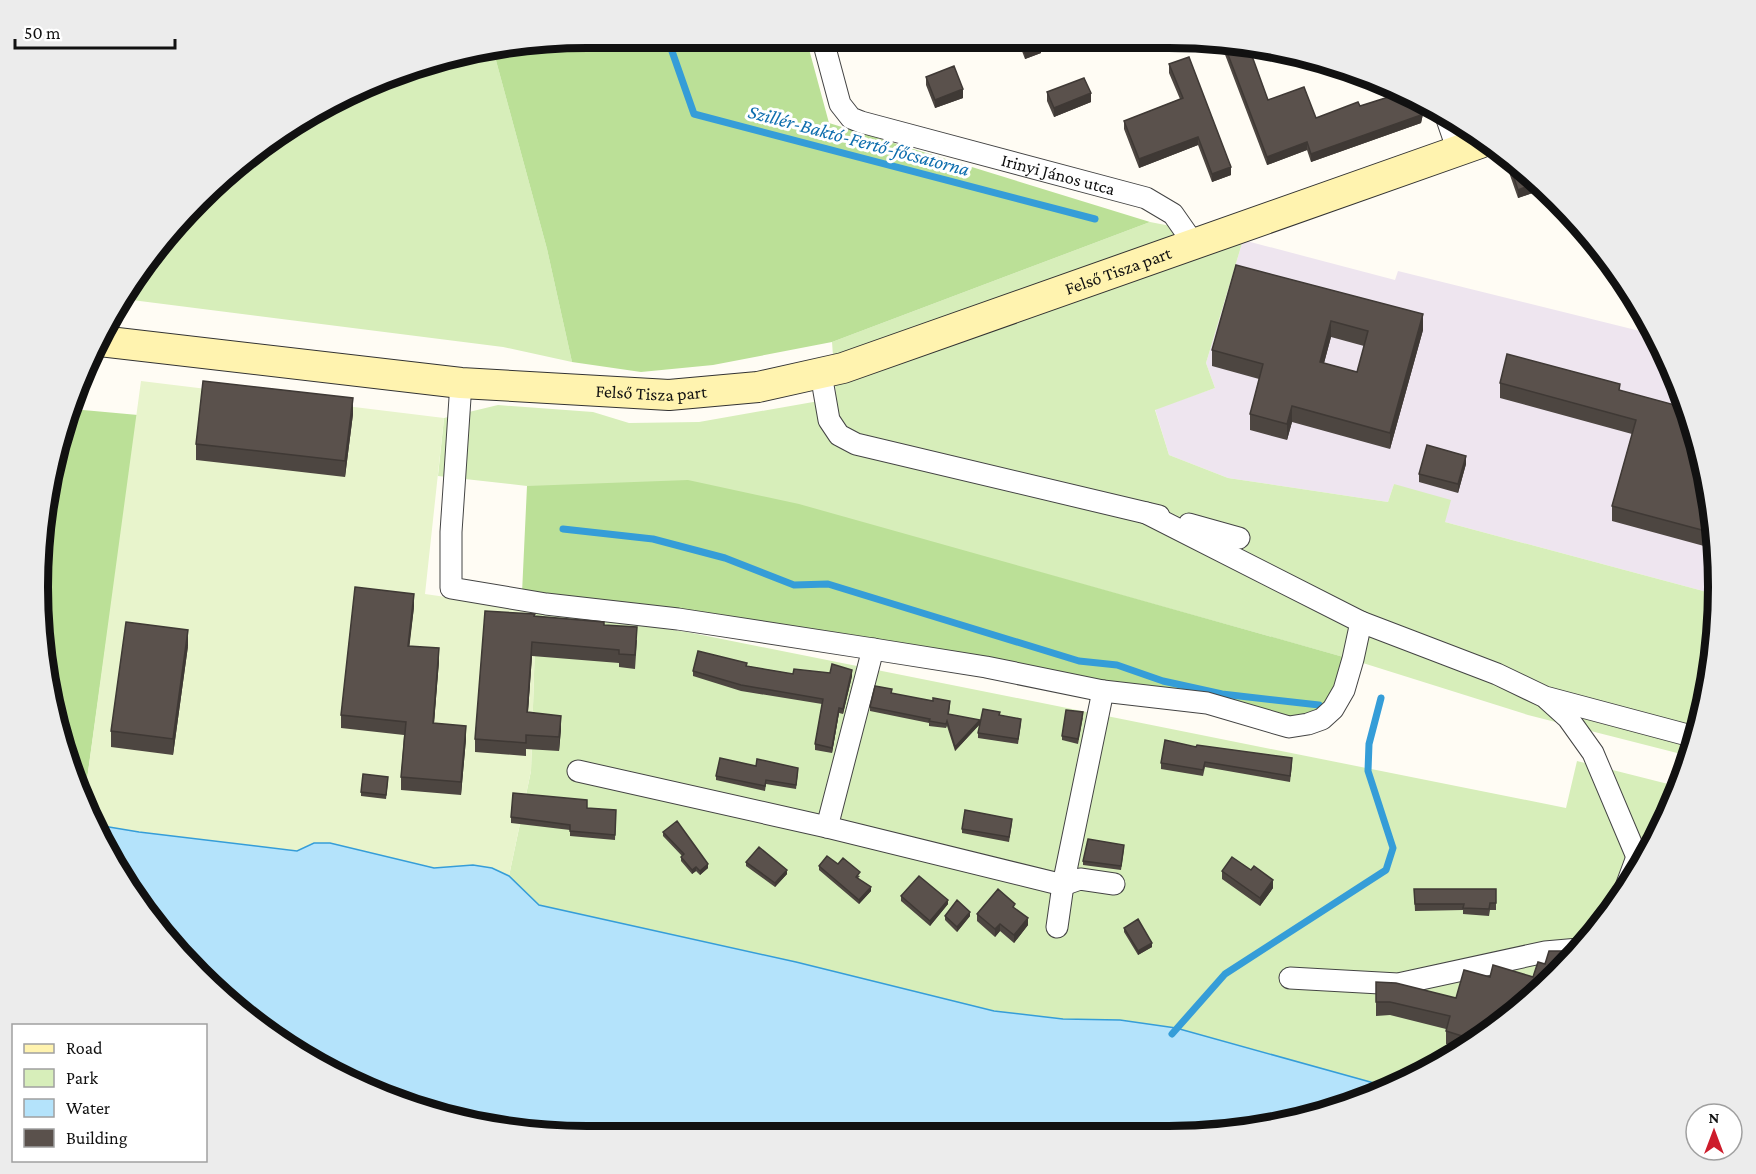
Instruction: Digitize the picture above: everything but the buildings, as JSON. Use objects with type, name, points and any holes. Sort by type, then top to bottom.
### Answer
[{"type":"main road","points":[[1188,246],[1469,147]]},
{"type":"main road","name":"Felső Tisza part","points":[[108,342],[461,383],[669,395],[758,387],[843,368],[1188,246]]},
{"type":"street","name":"Irinyi János utca","points":[[825,48],[840,104],[851,117],[861,122],[1146,198],[1173,214],[1188,246]]},
{"type":"street","points":[[1457,132],[1469,147]]},
{"type":"street","points":[[821,374],[829,420],[839,435],[856,444],[1146,513],[1239,538]]},
{"type":"street","points":[[461,383],[451,532],[451,588],[546,604],[678,620],[873,649],[986,667],[1102,691],[1207,703],[1289,727],[1322,719],[1333,709],[1344,690],[1360,622]]},
{"type":"street","points":[[1146,513],[1360,622],[1497,674],[1545,697],[1688,734]]},
{"type":"street","points":[[827,827],[873,649]]},
{"type":"street","points":[[1057,927],[1063,885],[1102,691]]},
{"type":"street","points":[[1545,697],[1568,718],[1593,753],[1637,853]]},
{"type":"street","points":[[578,771],[827,827],[1063,885],[1080,879],[1114,884]]},
{"type":"street","points":[[1290,978],[1398,984],[1545,952],[1567,950]]},
{"type":"shaded area","points":[[1243,240],[1395,280],[1398,271],[1643,332],[1667,381],[1690,447],[1703,517],[1708,592],[1445,522],[1394,484],[1388,502],[1228,478],[1169,455],[1155,409],[1215,388],[1206,363]]},
{"type":"green space","points":[[587,48],[809,48],[829,123],[1150,222],[832,342],[713,365],[641,372],[572,362],[547,249],[495,56],[552,49]]},
{"type":"green space","points":[[495,56],[547,249],[572,362],[503,347],[131,300],[159,259],[206,206],[259,159],[288,139],[317,120],[381,89],[447,66]]},
{"type":"green space","points":[[1150,222],[1243,240],[1206,363],[1215,388],[1155,410],[1169,455],[1228,478],[1388,502],[1394,484],[1451,500],[1445,522],[1708,592],[1707,622],[1698,692],[1681,754],[1528,715],[1347,658],[1013,565],[527,486],[438,476],[444,418],[498,405],[593,412],[629,423],[699,422],[836,398],[832,342]]},
{"type":"green space","points":[[141,381],[444,418],[425,594],[536,610],[531,771],[509,876],[492,868],[473,865],[434,868],[330,843],[314,843],[298,851],[105,826],[86,785]]},
{"type":"green space","points":[[79,410],[138,415],[86,785],[66,727],[53,657],[48,587],[53,517],[66,447]]},
{"type":"green space","points":[[688,480],[799,504],[1347,658],[1328,703],[1316,717],[1294,719],[522,593],[527,486]]},
{"type":"green space","points":[[536,610],[687,632],[1566,808],[1577,761],[1670,784],[1636,856],[1617,886],[1597,915],[1550,968],[1497,1015],[1468,1035],[1439,1054],[1377,1084],[1176,1028],[1120,1020],[1063,1019],[994,1011],[796,962],[539,905],[509,876],[531,771]]},
{"type":"water","points":[[105,826],[297,851],[314,843],[330,843],[434,868],[473,865],[492,868],[509,876],[539,905],[796,962],[994,1011],[1063,1019],[1120,1020],[1176,1028],[1377,1084],[1309,1108],[1274,1116],[1204,1125],[587,1126],[552,1125],[482,1116],[447,1108],[381,1085],[317,1054],[259,1015],[206,968],[159,915],[120,856]]},
{"type":"waterway","name":"Szillér-Baktó-Fertő-főcsatorna","points":[[671,48],[694,114],[1095,219]]},
{"type":"waterway","points":[[563,529],[653,539],[725,558],[794,585],[828,584],[1079,661],[1117,665],[1163,681],[1222,694],[1319,705]]},
{"type":"waterway","points":[[1172,1034],[1225,974],[1386,870],[1393,848],[1368,771],[1369,744],[1381,698]]}]
